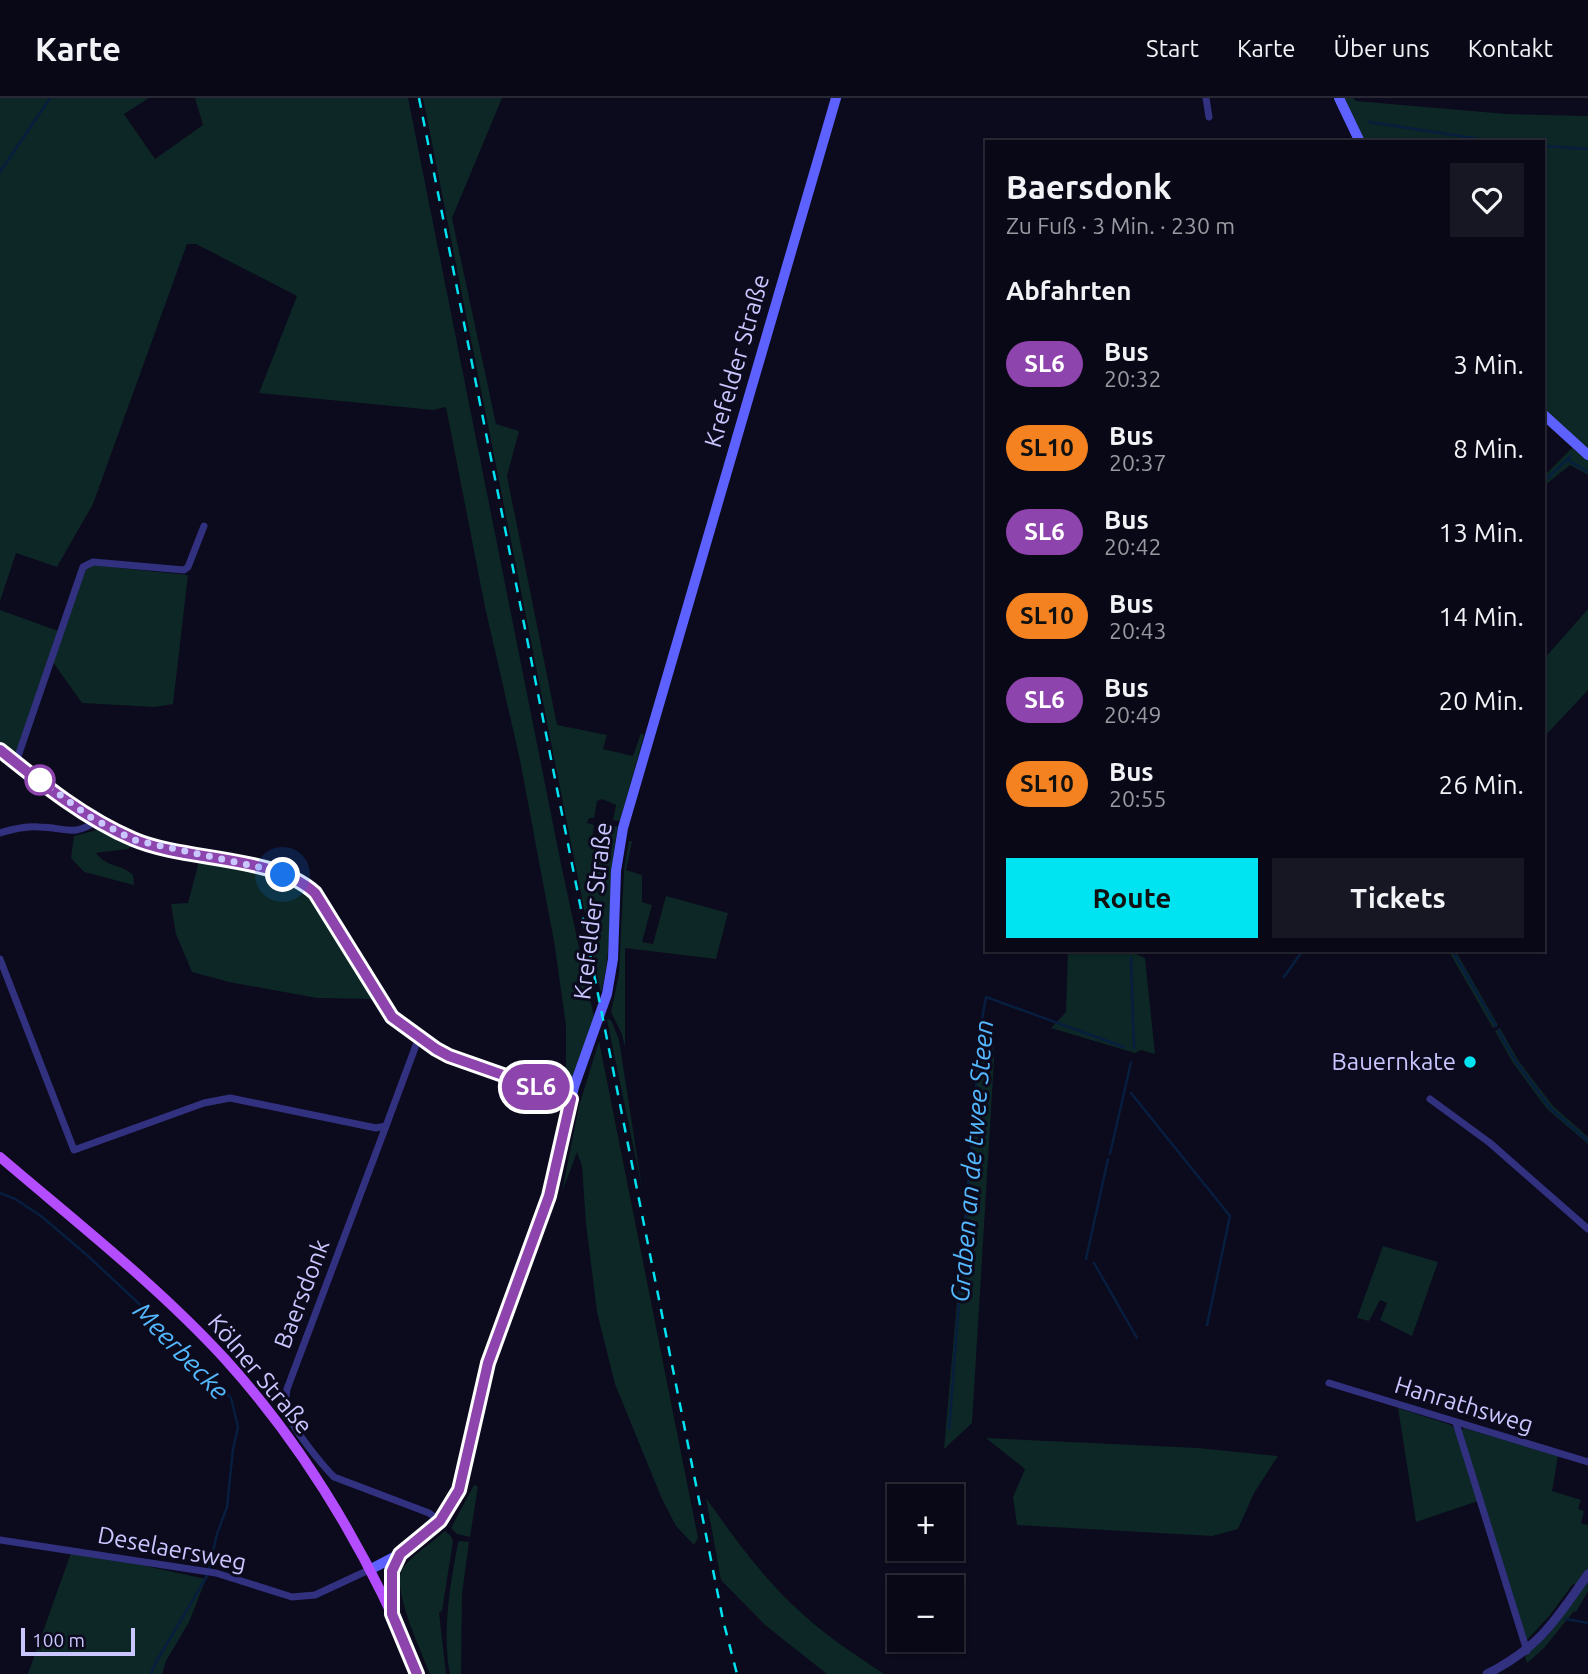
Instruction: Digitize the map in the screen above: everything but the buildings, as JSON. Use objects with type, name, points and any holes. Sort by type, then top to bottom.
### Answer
[{"type":"main road","name":"Krefelder Straße","points":[[371,1569],[400,1554],[440,1521],[455,1500],[464,1478],[488,1363],[549,1196],[571,1099],[605,1003],[610,982],[616,871],[623,828],[836,98]]},
{"type":"main road","points":[[1339,98],[1359,140]]},
{"type":"main road","points":[[1545,416],[1588,455]]},
{"type":"main road","name":"Kölner Straße","points":[[0,1157],[191,1325],[273,1416],[324,1489],[371,1569],[418,1674]]},
{"type":"main road","points":[[392,1614],[391,1576],[400,1554]]},
{"type":"street","points":[[1206,98],[1209,117]]},
{"type":"street","points":[[16,762],[83,567],[93,562],[184,570],[188,567],[204,526]]},
{"type":"street","points":[[0,750],[97,820],[134,840],[263,868],[302,881],[315,893],[392,1017],[449,1056],[571,1099]]},
{"type":"street","points":[[0,833],[20,827],[74,832],[97,820]]},
{"type":"street","points":[[0,959],[74,1150],[204,1103],[230,1098],[376,1128],[386,1126]]},
{"type":"street","name":"Baersdonk","points":[[419,1037],[287,1389],[285,1403],[287,1415],[334,1477],[429,1513],[440,1521]]},
{"type":"street","points":[[1430,1099],[1490,1143],[1588,1229]]},
{"type":"street","name":"Hanrathsweg","points":[[1329,1383],[1588,1462]]},
{"type":"street","points":[[1456,1423],[1527,1651]]},
{"type":"street","name":"Deselaersweg","points":[[0,1540],[216,1573],[292,1597],[315,1595],[371,1569]]},
{"type":"street","points":[[1487,1674],[1527,1651],[1555,1621],[1588,1574]]},
{"type":"green space","points":[[0,98],[149,98],[124,114],[155,159],[203,125],[195,98],[408,98],[594,1017],[571,1082],[563,1089],[566,1026],[555,947],[520,760],[485,607],[446,407],[433,410],[259,393],[297,296],[196,244],[187,244],[93,504],[57,567],[16,553],[0,601]]},
{"type":"green space","points":[[423,98],[502,98],[452,218],[496,424],[519,431],[507,476],[557,725],[607,735],[603,749],[633,756],[641,733],[644,735],[620,821],[613,820],[616,805],[602,799],[597,801],[594,818],[589,818],[587,823],[594,825],[591,847],[607,849],[612,825],[618,827],[612,869],[608,953],[601,994]]},
{"type":"green space","points":[[1342,98],[1507,114],[1588,116],[1588,450],[1545,411],[1545,140],[1363,140]]},
{"type":"green space","points":[[1572,448],[1588,460],[1588,475],[1570,465],[1545,485],[1545,475]]},
{"type":"green space","points":[[92,565],[188,575],[173,704],[155,707],[82,703],[53,662],[85,570]]},
{"type":"green space","points":[[1588,609],[1588,690],[1545,736],[1545,658]]},
{"type":"green space","points":[[0,610],[58,631],[17,760],[0,746]]},
{"type":"green space","points":[[101,829],[113,838],[121,835],[136,843],[128,849],[96,853],[105,861],[133,875],[134,885],[84,872],[71,858],[74,836]]},
{"type":"green space","points":[[629,841],[632,841],[626,870],[642,875],[642,902],[652,905],[642,942],[653,944],[666,896],[728,913],[716,959],[625,948],[625,1047],[611,1012],[619,974],[624,870]]},
{"type":"green space","points":[[201,854],[284,875],[315,893],[377,999],[317,998],[229,982],[192,972],[176,934],[171,904],[188,903]]},
{"type":"green space","points":[[1068,952],[1132,952],[1145,958],[1155,1054],[1141,1050],[1135,1053],[1051,1028],[1066,1012]]},
{"type":"green space","points":[[1449,952],[1456,952],[1498,1025],[1493,1028]]},
{"type":"green space","points":[[609,1019],[619,1040],[642,1188],[607,1020]]},
{"type":"green space","points":[[1500,1028],[1518,1060],[1553,1106],[1588,1137],[1588,1144],[1547,1109],[1513,1063],[1495,1031]]},
{"type":"green space","points":[[993,1040],[994,1061],[972,1423],[944,1449],[978,1060],[977,1041]]},
{"type":"green space","points":[[599,1041],[698,1538],[694,1545],[676,1526],[662,1499],[615,1384],[597,1312],[582,1166],[577,1152],[562,1192],[579,1106]]},
{"type":"green space","points":[[1383,1246],[1438,1262],[1412,1336],[1380,1320],[1387,1303],[1380,1300],[1369,1321],[1357,1318]]},
{"type":"green space","points":[[1398,1408],[1451,1425],[1456,1430],[1478,1501],[1416,1522]]},
{"type":"green space","points":[[1464,1428],[1558,1456],[1552,1491],[1581,1500],[1578,1509],[1584,1511],[1581,1523],[1588,1525],[1588,1569],[1526,1641],[1461,1431]]},
{"type":"green space","points":[[986,1438],[1198,1448],[1278,1456],[1254,1493],[1238,1529],[1212,1536],[1017,1525],[1013,1497],[1025,1469]]},
{"type":"green space","points":[[474,1485],[478,1486],[470,1537],[457,1534],[451,1528]]},
{"type":"green space","points":[[706,1498],[747,1554],[804,1616],[884,1674],[827,1674],[765,1625],[721,1580]]},
{"type":"green space","points":[[445,1531],[453,1541],[442,1611],[439,1612],[446,1674],[430,1674],[404,1604],[400,1577],[407,1563]]},
{"type":"green space","points":[[460,1541],[469,1542],[462,1594],[461,1674],[450,1674],[448,1608]]},
{"type":"green space","points":[[72,1550],[206,1579],[189,1622],[166,1661],[162,1674],[28,1674]]},
{"type":"green space","points":[[1588,1580],[1588,1591],[1576,1612],[1574,1611],[1544,1648],[1527,1663],[1525,1656],[1549,1634]]},
{"type":"waterway","points":[[0,172],[50,98]]},
{"type":"waterway","points":[[1369,122],[1486,140]]},
{"type":"waterway","points":[[1545,146],[1588,149]]},
{"type":"waterway","points":[[1545,480],[1571,456]]},
{"type":"waterway","points":[[1568,460],[1588,472]]},
{"type":"waterway","points":[[1284,977],[1302,952]]},
{"type":"waterway","points":[[1453,952],[1496,1026]]},
{"type":"waterway","name":"Graben an de twee Steen","points":[[1131,958],[1134,1048]]},
{"type":"waterway","name":"Graben an de twee Steen","points":[[949,1429],[981,1025],[986,997],[1124,1047]]},
{"type":"waterway","points":[[1498,1030],[1516,1062],[1551,1109],[1588,1141]]},
{"type":"waterway","points":[[1110,1154],[1131,1062]]},
{"type":"waterway","points":[[1131,1093],[1230,1216],[1207,1325]]},
{"type":"waterway","points":[[1086,1259],[1108,1159]]},
{"type":"waterway","name":"Meerbecke","points":[[0,1193],[15,1199],[41,1216],[88,1256],[151,1315],[231,1398],[238,1427],[227,1507],[209,1569]]},
{"type":"waterway","points":[[1094,1263],[1137,1338]]},
{"type":"waterway","name":"Meerbecke","points":[[151,1674],[207,1576]]},
{"type":"waterway","points":[[1566,1619],[1588,1623]]},
{"type":"railway","points":[[419,98],[723,1620],[737,1674]]},
{"type":"bus line","name":"SL6","points":[[0,750],[90,817],[134,840],[263,868],[302,881],[315,893],[392,1017],[449,1056],[571,1099],[542,1219],[488,1363],[464,1478],[455,1500],[440,1521],[400,1554],[392,1571],[392,1614],[417,1674]]},
{"type":"place","name":"Bauernkate","points":[[1470,1062]]},
{"type":"route","points":[[40,780],[90,817],[134,840],[263,868],[283,875]]}]
